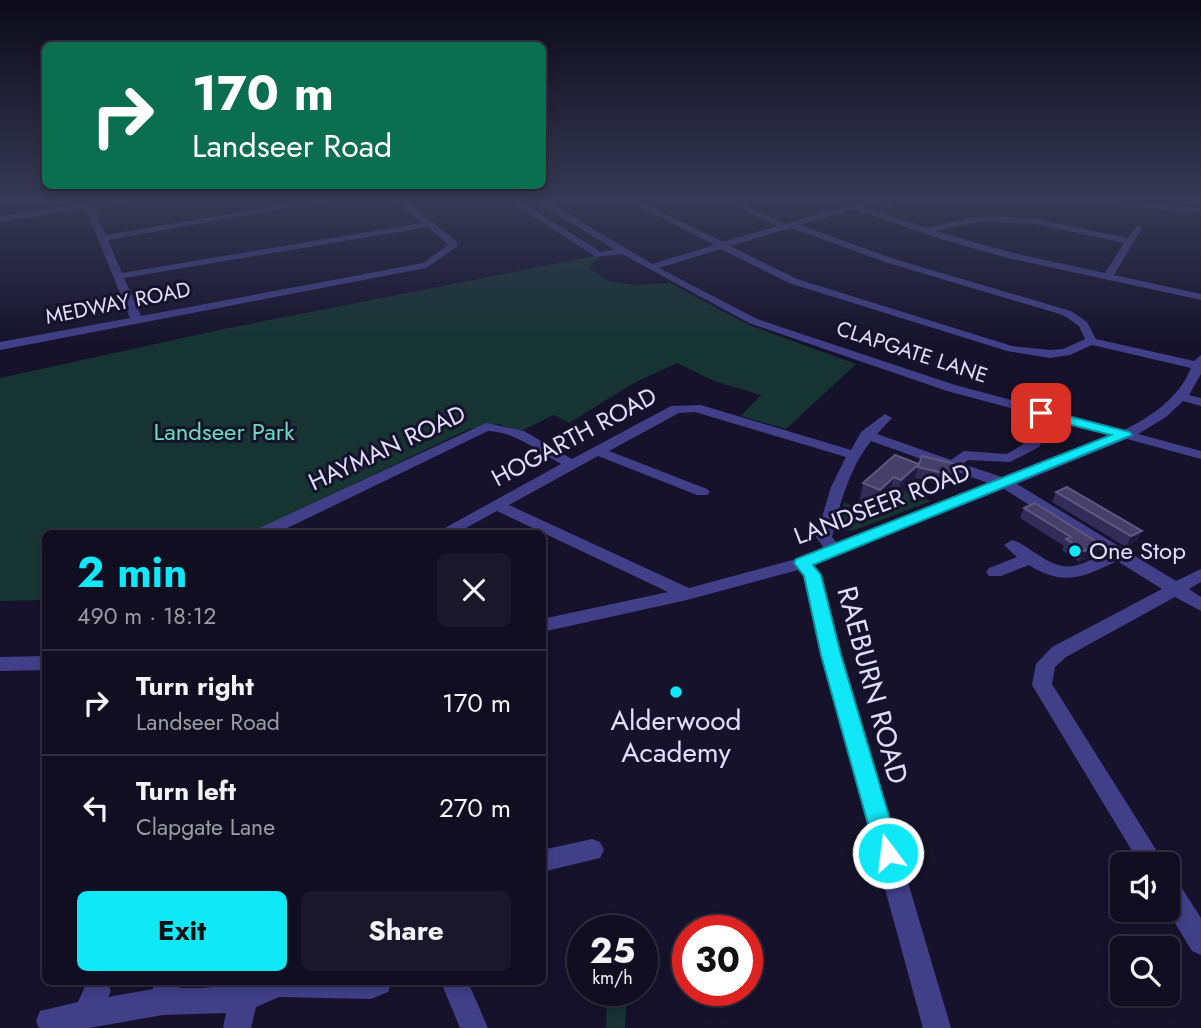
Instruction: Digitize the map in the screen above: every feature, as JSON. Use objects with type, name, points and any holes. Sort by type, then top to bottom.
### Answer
[{"type":"street","points":[[107,248],[136,318]]},
{"type":"street","points":[[120,276],[287,248]]},
{"type":"street","name":"MEDWAY ROAD","points":[[0,345],[426,265],[450,248]]},
{"type":"street","name":"CLAPGATE LANE","points":[[587,248],[598,255],[624,251]]},
{"type":"street","name":"CLAPGATE LANE","points":[[619,248],[753,321],[951,388],[1201,455]]},
{"type":"street","points":[[651,267],[714,248]]},
{"type":"street","points":[[725,248],[793,281],[1011,349],[1050,354],[1077,349],[1091,341],[1200,363]]},
{"type":"street","points":[[853,248],[1067,313],[1086,326],[1091,333],[1091,341]]},
{"type":"street","points":[[982,248],[1201,297]]},
{"type":"street","points":[[1107,278],[1126,248]]},
{"type":"street","name":"LANDSEER ROAD","points":[[546,625],[687,594],[802,563],[1125,435],[1161,414],[1182,397],[1200,363]]},
{"type":"street","points":[[1182,397],[1201,401]]},
{"type":"street","name":"HOGARTH ROAD","points":[[450,530],[676,409],[687,407],[722,415],[853,455]]},
{"type":"street","points":[[833,550],[824,537],[837,485],[866,435],[885,418]]},
{"type":"street","name":"HAYMAN ROAD","points":[[269,530],[486,427],[498,426],[513,432],[571,464]]},
{"type":"street","points":[[866,435],[1004,483],[1201,605]]},
{"type":"street","points":[[953,466],[964,455],[1010,457],[1036,441]]},
{"type":"street","points":[[597,451],[702,492]]},
{"type":"street","points":[[497,505],[687,594]]},
{"type":"street","points":[[1012,545],[1051,571],[1074,574],[1118,554]]},
{"type":"street","points":[[995,572],[1030,558]]},
{"type":"street","name":"RAEBURN ROAD","points":[[802,563],[812,575],[831,655],[937,1028]]},
{"type":"street","points":[[1146,852],[1042,685],[1046,664],[1059,652],[1201,575]]},
{"type":"street","points":[[0,664],[42,663]]},
{"type":"street","points":[[546,860],[592,850]]},
{"type":"street","points":[[1180,908],[1201,942]]},
{"type":"street","points":[[50,1021],[92,1003],[166,991],[203,1002],[244,998],[274,985]]},
{"type":"street","points":[[455,985],[474,1028]]},
{"type":"street","points":[[237,1028],[244,998]]},
{"type":"green space","name":"Landseer Park","points":[[595,256],[600,259],[593,262],[589,268],[608,281],[637,285],[670,283],[749,325],[856,364],[786,429],[741,416],[761,395],[714,381],[677,363],[634,383],[569,423],[554,415],[519,432],[499,424],[469,429],[257,530],[42,530],[42,600],[0,601],[0,378],[219,330]]},
{"type":"green space","points":[[906,491],[931,501],[852,531],[838,527],[844,502],[870,514],[889,498]]},
{"type":"green space","points":[[607,1006],[627,1006],[625,1028],[606,1028]]},
{"type":"building","points":[[895,455],[919,464],[901,480],[894,477],[880,490],[863,483]]},
{"type":"building","points":[[922,456],[955,464],[951,475],[918,467]]},
{"type":"building","points":[[1067,487],[1142,531],[1131,536],[1056,492]]},
{"type":"building","points":[[1035,503],[1100,544],[1084,551],[1066,539],[1071,537],[1024,508]]},
{"type":"place","name":"One Stop","points":[[1075,551]]},
{"type":"place","name":"Alderwood Academy","points":[[676,692]]},
{"type":"route","points":[[888,853],[831,655],[812,575],[802,563],[1125,435],[1041,413]]}]
